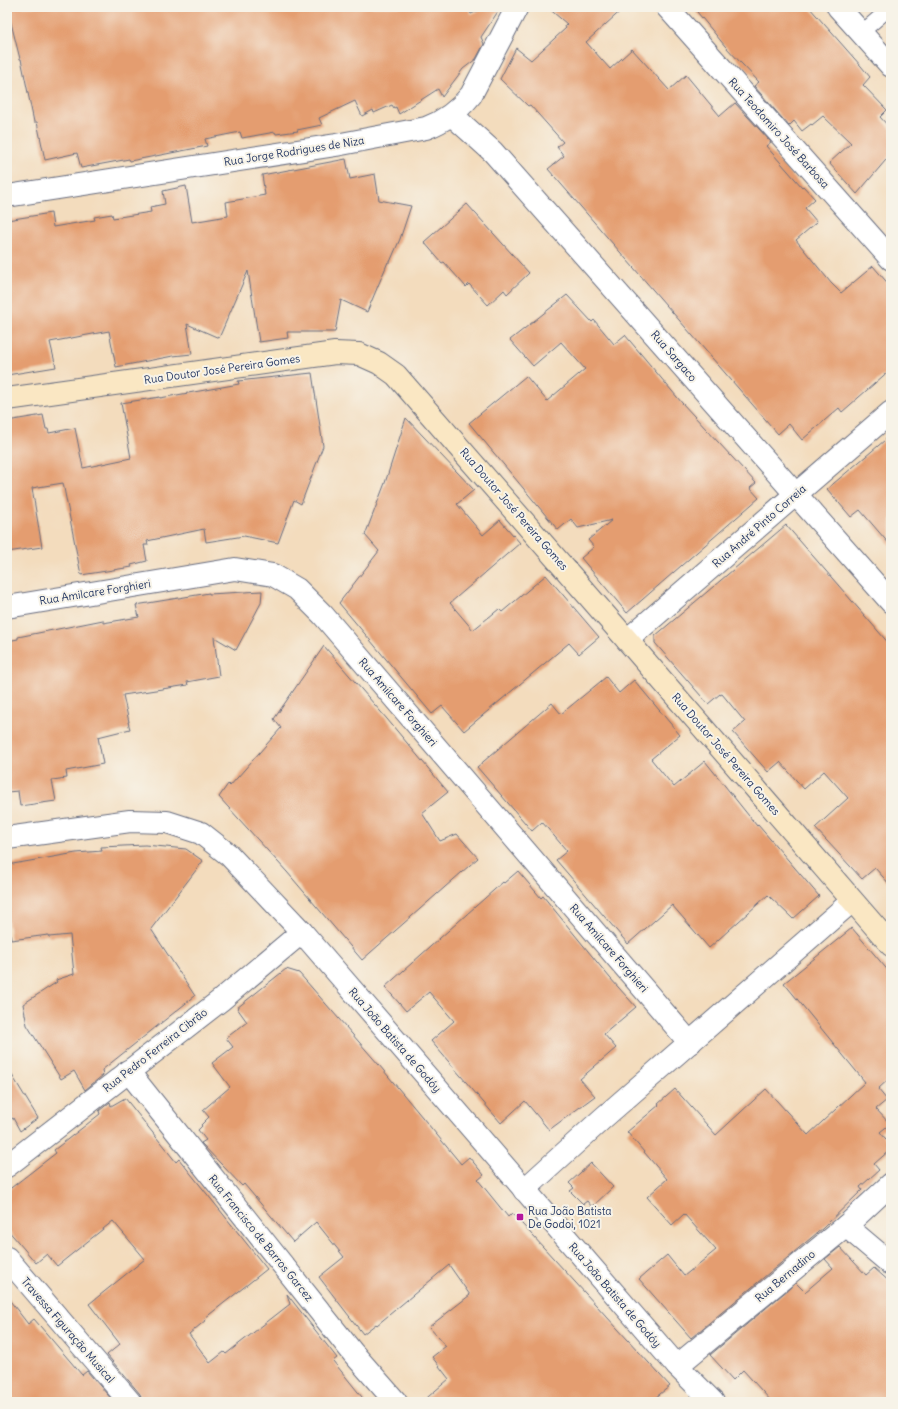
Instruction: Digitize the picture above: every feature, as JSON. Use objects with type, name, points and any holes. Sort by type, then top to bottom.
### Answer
[{"type":"main road","name":"Rua Doutor José Pereira Gomes","points":[[7,399],[327,354],[359,354],[379,363],[396,375],[891,945]]},
{"type":"street","name":"Rua Jorge Rodrigues de Niza","points":[[7,196],[336,145],[436,125],[452,115],[471,95],[517,7]]},
{"type":"street","name":"Rua Teodomiro José Barbosa","points":[[666,7],[891,259]]},
{"type":"street","points":[[838,7],[891,66]]},
{"type":"street","name":"Rua Sargaco","points":[[452,115],[493,152],[891,602]]},
{"type":"street","name":"Rua André Pinto Correia","points":[[627,640],[891,412]]},
{"type":"street","name":"Rua Amilcare Forghieri","points":[[7,607],[235,569],[273,575],[297,589],[323,615],[690,1043]]},
{"type":"street","name":"Rua João Batista de Godóy","points":[[7,838],[130,821],[167,822],[201,833],[229,855],[302,932],[677,1366],[713,1402]]},
{"type":"street","points":[[524,1190],[602,1119],[852,901]]},
{"type":"street","name":"Rua Pedro Ferreira Cibrão","points":[[7,1166],[221,1000],[302,932]]},
{"type":"street","name":"Rua Francisco de Barros Garcez","points":[[128,1071],[353,1353],[396,1402]]},
{"type":"street","name":"Rua Bernadino","points":[[677,1366],[846,1226],[891,1184]]},
{"type":"street","points":[[846,1226],[891,1264]]},
{"type":"street","name":"Travessa Figuração Musical","points":[[7,1258],[130,1402]]},
{"type":"lane","points":[[861,33],[891,7]]},
{"type":"building","points":[[7,7],[468,7],[471,14],[487,7],[501,7],[481,37],[484,44],[476,59],[463,69],[442,97],[438,89],[399,114],[396,107],[394,108],[392,105],[374,113],[373,110],[362,116],[355,101],[319,118],[322,125],[297,130],[298,131],[276,134],[275,132],[242,138],[240,132],[205,139],[207,146],[130,161],[129,159],[81,168],[77,153],[45,160],[37,122],[34,122],[21,59]]},
{"type":"building","points":[[547,7],[625,7],[586,42],[610,69],[632,49],[669,90],[686,75],[720,116],[735,103],[771,142],[766,146],[802,187],[803,186],[815,199],[805,208],[817,222],[796,240],[831,283],[841,293],[873,266],[891,287],[891,369],[842,412],[839,408],[802,440],[789,424],[778,434],[548,169],[564,156],[557,147],[563,142],[530,105],[528,106],[500,79],[516,48],[531,60],[566,28],[565,26],[567,24]]},
{"type":"building","points":[[693,7],[809,7],[861,66],[870,77],[863,85],[887,110],[880,117],[891,129],[891,154],[857,194],[829,163],[851,143],[823,116],[802,131],[794,121],[789,126],[754,86],[759,82],[725,46]]},
{"type":"building","points":[[346,159],[350,179],[375,174],[379,200],[411,206],[400,239],[390,262],[388,262],[367,312],[341,300],[335,332],[287,332],[288,338],[259,342],[248,271],[219,338],[187,324],[192,354],[173,356],[116,367],[109,331],[50,342],[56,367],[7,375],[7,220],[51,213],[53,227],[95,220],[94,217],[112,214],[113,218],[151,212],[150,207],[165,204],[163,191],[186,186],[192,222],[228,216],[226,202],[265,195],[262,175]]},
{"type":"building","points":[[467,204],[529,273],[507,294],[504,290],[488,305],[469,284],[466,287],[424,242]]},
{"type":"building","points":[[567,295],[592,322],[594,320],[614,344],[625,335],[682,403],[756,483],[750,488],[759,498],[627,613],[581,558],[594,547],[588,540],[612,520],[578,528],[571,519],[558,530],[469,423],[526,376],[547,401],[585,369],[561,342],[533,366],[510,340]]},
{"type":"building","points":[[312,373],[323,446],[301,504],[294,500],[278,543],[244,536],[206,542],[204,529],[147,541],[148,545],[144,545],[147,561],[131,565],[132,567],[81,575],[63,483],[32,488],[42,547],[7,552],[7,421],[43,415],[46,429],[48,429],[49,433],[75,428],[83,468],[131,458],[121,403],[160,398],[239,384],[238,381]]},
{"type":"building","points":[[406,418],[474,490],[457,504],[483,535],[500,520],[520,543],[450,603],[473,630],[499,609],[502,612],[546,575],[599,637],[579,654],[569,643],[464,731],[442,706],[432,714],[339,603],[379,551],[365,535],[385,483]]},
{"type":"building","points":[[891,435],[891,546],[860,510],[851,517],[827,489]]},
{"type":"building","points":[[786,525],[891,646],[891,886],[875,868],[862,879],[815,828],[848,798],[824,771],[804,789],[780,762],[768,772],[733,732],[745,722],[722,694],[708,704],[655,643],[655,636]]},
{"type":"building","points":[[262,591],[261,603],[236,650],[214,637],[219,676],[187,682],[188,685],[123,695],[130,729],[98,737],[103,764],[66,771],[67,778],[52,780],[56,801],[20,806],[18,791],[7,792],[7,641],[18,639],[18,637],[103,620],[103,623],[139,617],[136,605],[209,593]]},
{"type":"building","points":[[324,646],[448,792],[422,813],[440,841],[457,834],[478,858],[362,960],[287,872],[219,797],[228,784],[230,786],[281,728],[274,719]]},
{"type":"building","points":[[606,677],[619,693],[634,680],[680,735],[651,759],[674,787],[705,761],[757,826],[758,825],[819,896],[793,919],[768,895],[709,948],[672,905],[628,944],[556,860],[567,851],[542,822],[532,831],[477,767],[552,703],[561,714]]},
{"type":"building","points":[[145,845],[186,849],[203,861],[151,929],[195,996],[102,1070],[103,1075],[85,1090],[74,1071],[61,1079],[27,1025],[23,1004],[57,982],[56,980],[74,974],[70,935],[49,937],[48,935],[11,940],[7,915],[7,865],[76,853],[102,851],[101,847]]},
{"type":"building","points":[[518,871],[541,898],[543,896],[610,978],[636,1007],[604,1034],[616,1048],[580,1079],[595,1096],[549,1130],[525,1101],[501,1123],[431,1041],[454,1021],[429,992],[406,1011],[385,987],[503,882],[504,883]]},
{"type":"building","points":[[852,928],[891,974],[891,1077],[878,1089],[887,1100],[876,1109],[890,1124],[880,1132],[891,1145],[891,1149],[874,1164],[879,1170],[860,1187],[862,1190],[823,1228],[691,1338],[639,1279],[667,1255],[684,1276],[716,1250],[684,1214],[672,1225],[647,1197],[667,1179],[627,1132],[659,1105],[658,1104],[675,1089],[716,1135],[766,1089],[808,1135],[865,1082],[784,983]]},
{"type":"building","points":[[286,969],[299,973],[379,1065],[461,1164],[469,1157],[484,1175],[478,1180],[508,1217],[512,1213],[670,1386],[650,1402],[422,1402],[449,1379],[432,1357],[446,1346],[429,1327],[470,1295],[449,1265],[377,1325],[376,1324],[363,1334],[319,1277],[344,1257],[316,1222],[293,1242],[244,1184],[242,1186],[201,1143],[206,1140],[198,1130],[209,1117],[203,1110],[230,1087],[212,1063],[233,1047],[226,1038],[247,1022],[237,1008]]},
{"type":"building","points":[[7,1067],[38,1118],[20,1131],[13,1118],[7,1121]]},
{"type":"building","points":[[125,1098],[176,1162],[179,1159],[267,1269],[205,1318],[206,1320],[189,1334],[210,1363],[224,1352],[226,1354],[290,1304],[287,1294],[337,1358],[333,1361],[366,1402],[142,1402],[140,1394],[107,1355],[120,1344],[89,1304],[145,1259],[113,1221],[57,1266],[47,1254],[36,1263],[7,1229],[7,1191],[56,1153],[54,1150],[100,1114],[99,1111],[110,1102],[111,1106]]},
{"type":"building","points":[[591,1163],[613,1187],[592,1207],[587,1201],[583,1204],[570,1191],[574,1188],[569,1183]]},
{"type":"building","points":[[840,1247],[866,1275],[874,1268],[891,1283],[891,1402],[772,1402],[743,1370],[733,1380],[710,1355],[796,1283],[805,1292],[833,1268],[825,1259]]},
{"type":"building","points":[[7,1297],[28,1324],[34,1319],[82,1375],[87,1371],[114,1402],[7,1402]]},
{"type":"place","name":"Rua João Batista De Godoi, 1021","points":[[520,1217]]}]
